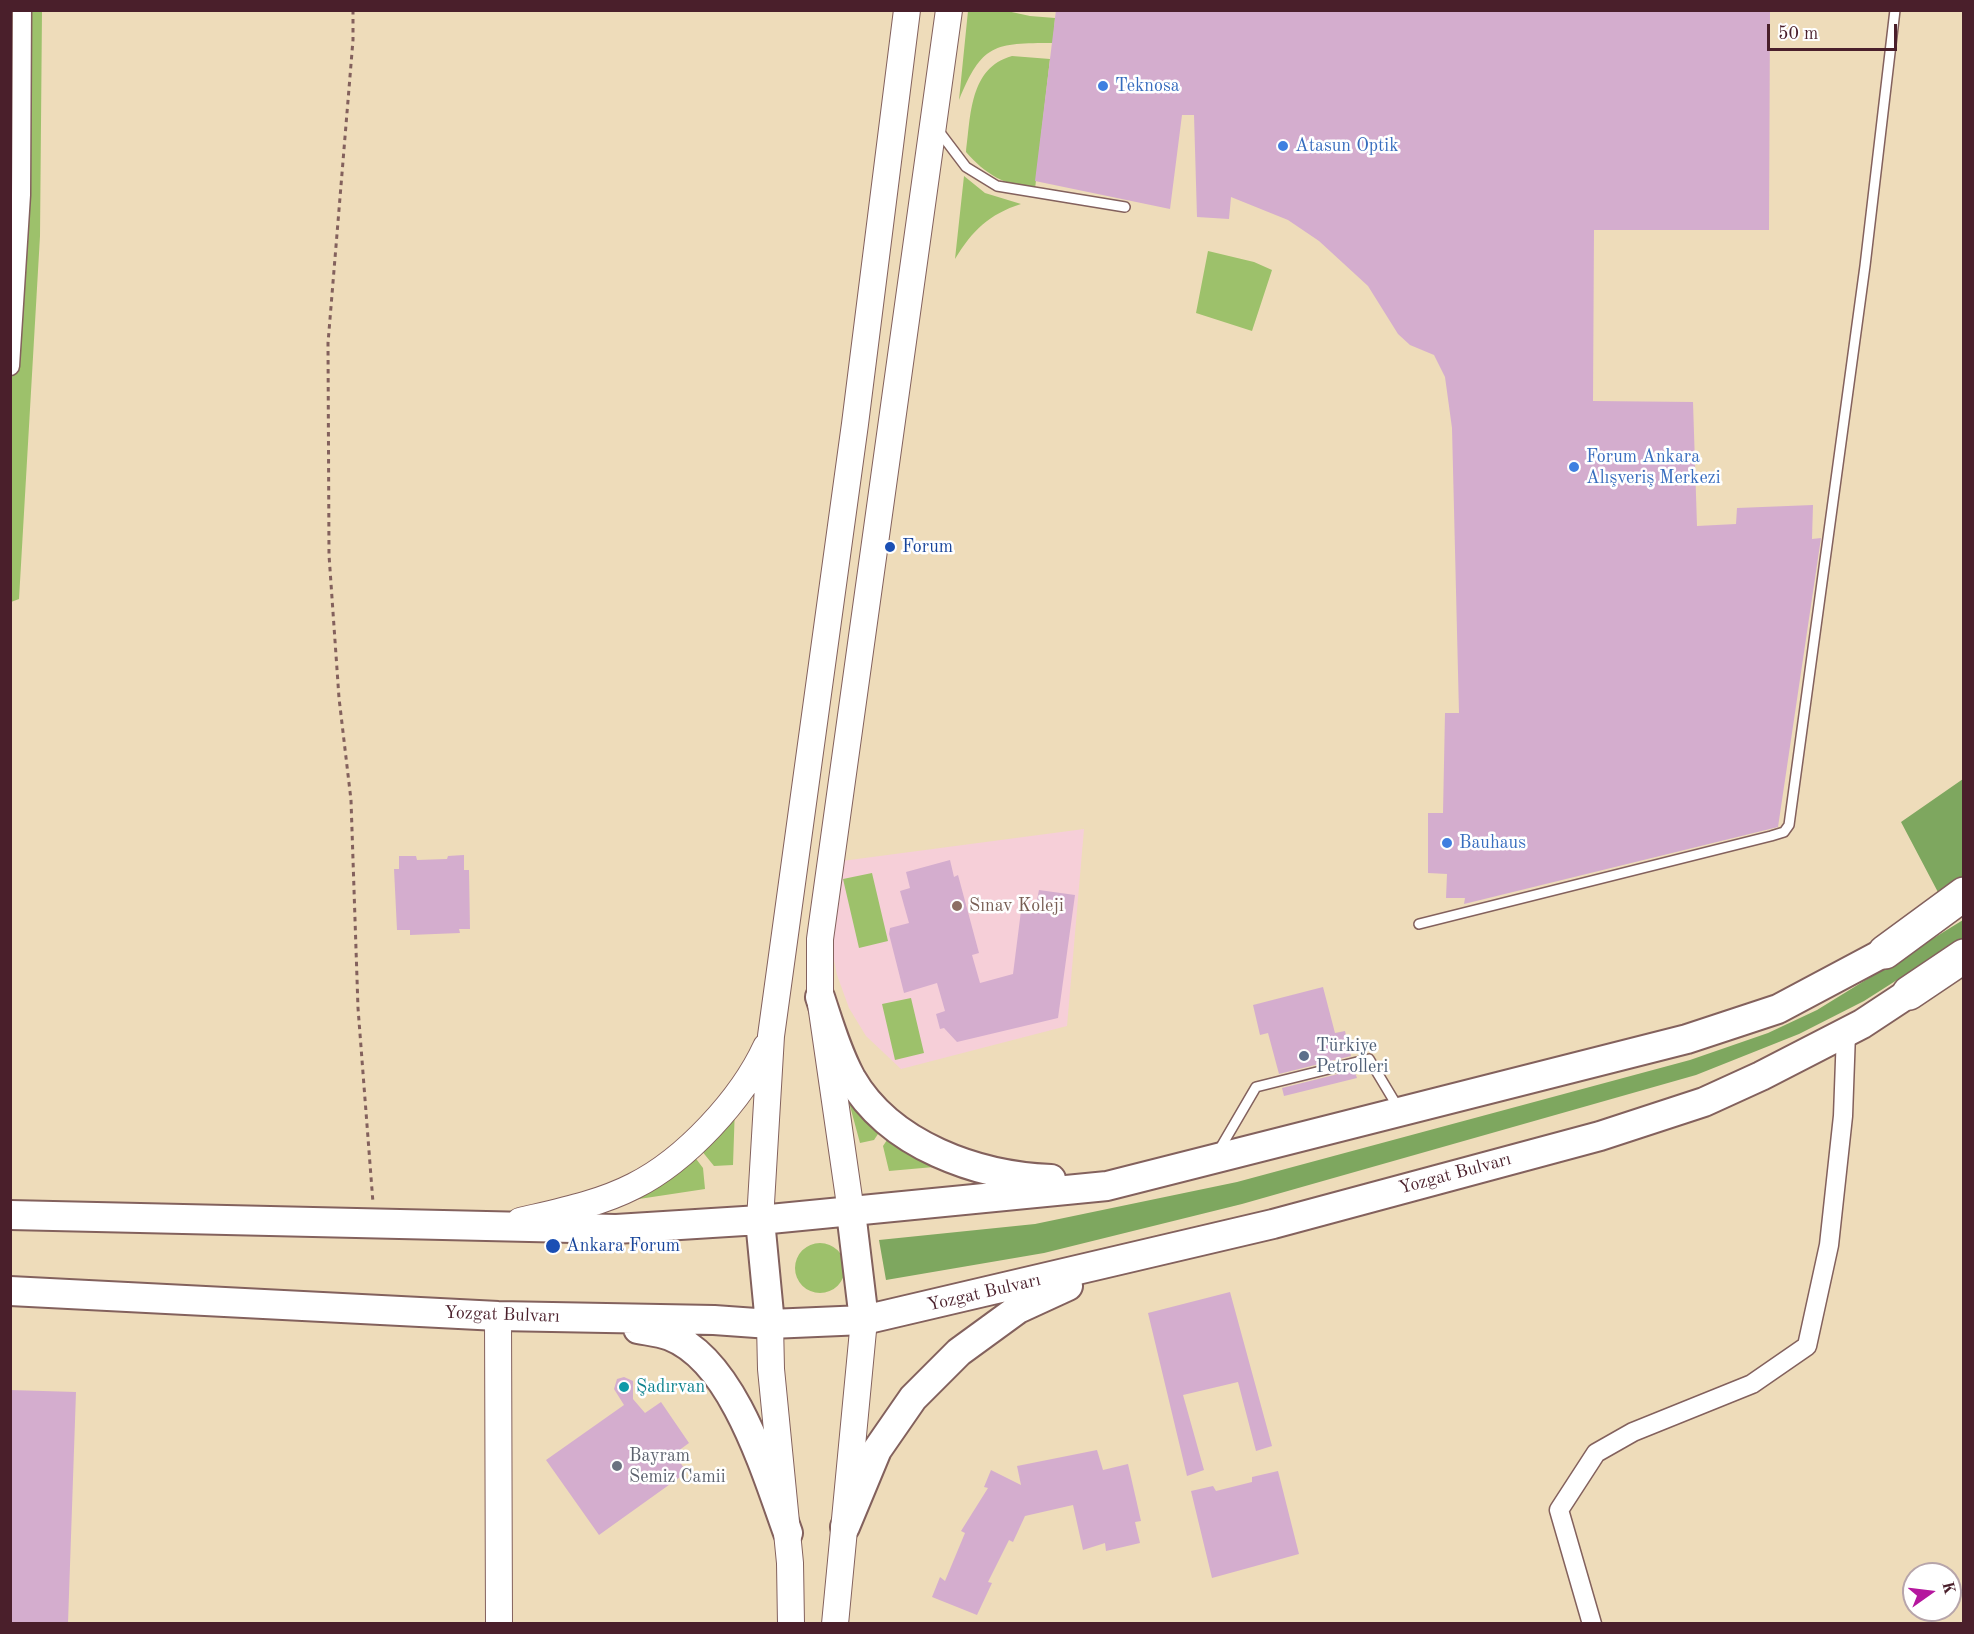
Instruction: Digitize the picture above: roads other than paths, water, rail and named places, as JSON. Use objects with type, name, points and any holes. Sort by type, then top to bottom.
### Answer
[{"type":"highway","points":[[1886,952],[1964,894]]},
{"type":"highway","points":[[1886,952],[1964,908]]},
{"type":"highway","points":[[1909,993],[1964,956]]},
{"type":"highway","points":[[1909,993],[1964,965]]},
{"type":"main road","points":[[791,1623],[788,1533],[771,1369],[770,1324],[760,1220],[771,1036],[855,424],[907,10]]},
{"type":"main road","points":[[836,1623],[864,1320],[820,997],[820,939],[824,897],[949,10]]},
{"type":"main road","points":[[10,1215],[616,1228],[760,1220],[1107,1186],[1688,1039],[1742,1022],[1813,992],[1886,952]]},
{"type":"main road","name":"Yozgat Bulvarı","points":[[10,1291],[498,1316],[714,1320],[770,1324],[864,1320],[1273,1224],[1632,1126],[1704,1102],[1782,1066],[1846,1033],[1909,993]]},
{"type":"main road","points":[[820,997],[837,1048],[852,1080],[877,1110],[908,1135],[934,1151],[1001,1174],[1107,1186]]},
{"type":"main road","points":[[500,1226],[581,1206],[634,1186],[668,1164],[691,1145],[747,1082],[771,1036]]},
{"type":"main road","points":[[844,1527],[877,1450],[913,1398],[959,1352],[1018,1309],[1121,1261]]},
{"type":"main road","points":[[498,1316],[499,1623]]},
{"type":"main road","points":[[586,1318],[670,1336],[706,1361],[735,1400],[759,1453],[788,1533]]},
{"type":"street","points":[[10,366],[21,195],[22,10]]},
{"type":"street","points":[[1592,1623],[1559,1510],[1596,1453],[1633,1432],[1752,1384],[1807,1346],[1829,1245],[1843,1116],[1846,1033]]},
{"type":"lane","points":[[1419,924],[1771,836],[1784,832],[1789,825],[1865,266],[1895,10]]},
{"type":"lane","points":[[933,122],[948,147],[966,167],[997,186],[1025,193],[1125,207]]},
{"type":"lane","points":[[1215,1158],[1256,1087],[1369,1059],[1401,1112]]},
{"type":"place","name":"Teknosa","points":[[1103,86]]},
{"type":"place","name":"Atasun Optik","points":[[1283,146]]},
{"type":"place","name":"Forum Ankara Alışveriş Merkezi","points":[[1574,467]]},
{"type":"place","name":"Forum","points":[[890,547]]},
{"type":"place","name":"Bauhaus","points":[[1447,843]]},
{"type":"place","name":"Sınav Koleji","points":[[957,906]]},
{"type":"place","name":"Türkiye Petrolleri","points":[[1304,1056]]},
{"type":"place","name":"Ankara Forum","points":[[553,1246]]},
{"type":"place","name":"Şadırvan","points":[[624,1387]]},
{"type":"place","name":"Bayram Semiz Camii","points":[[617,1466]]}]
